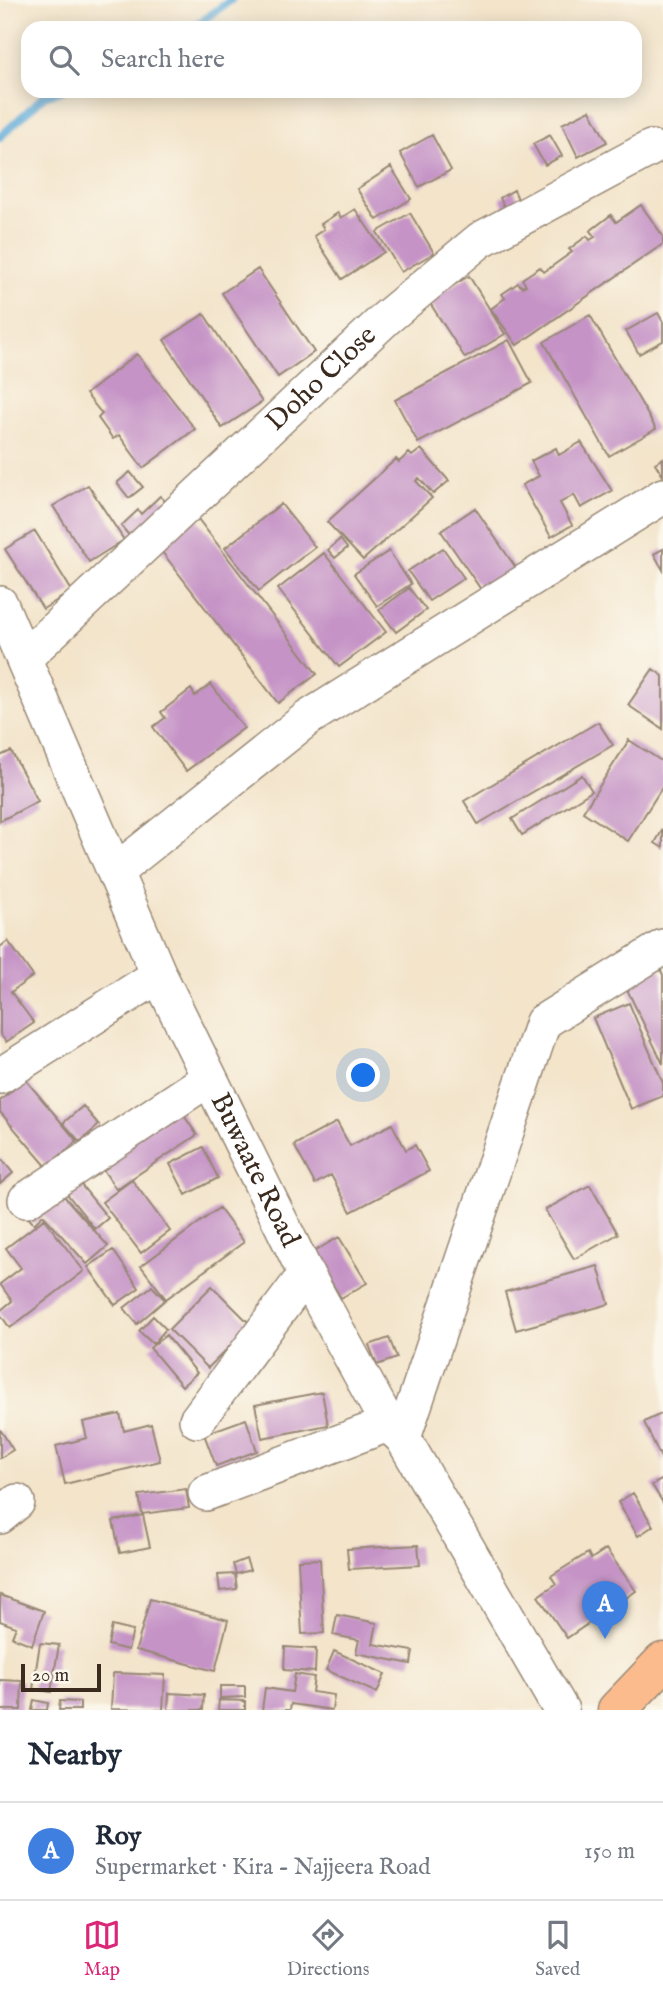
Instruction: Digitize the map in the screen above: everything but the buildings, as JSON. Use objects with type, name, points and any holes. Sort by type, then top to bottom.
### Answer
[{"type":"main road","points":[[617,1710],[663,1662]]},
{"type":"street","name":"Doho Close","points":[[24,658],[385,319],[480,240],[652,148]]},
{"type":"street","points":[[115,872],[308,718],[663,496]]},
{"type":"street","name":"Buwaate Road","points":[[0,604],[159,975],[306,1274],[561,1710]]},
{"type":"street","points":[[206,1493],[396,1431],[543,1022],[663,947]]},
{"type":"street","points":[[0,1076],[159,975]]},
{"type":"street","points":[[26,1200],[208,1079]]},
{"type":"street","points":[[197,1420],[306,1274]]},
{"type":"waterway","points":[[202,21],[231,0]]},
{"type":"waterway","points":[[0,137],[42,98]]},
{"type":"place","name":"Roy","points":[[605,1639]]}]
